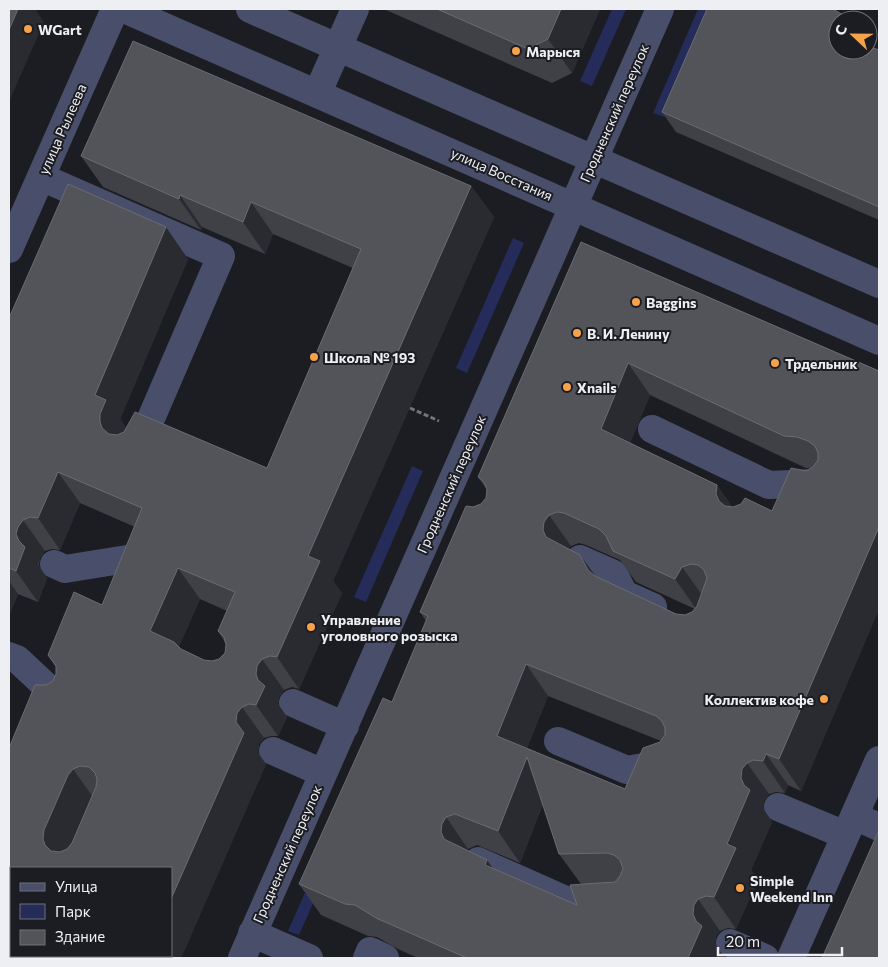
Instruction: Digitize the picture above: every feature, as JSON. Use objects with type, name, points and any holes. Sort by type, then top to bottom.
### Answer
[{"type":"street","name":"улица Рылеева","points":[[9,249],[115,9]]},
{"type":"street","name":"улица Восстания","points":[[124,9],[879,340]]},
{"type":"street","points":[[250,9],[879,284]]},
{"type":"street","points":[[317,94],[355,9]]},
{"type":"street","name":"Гродненский переулок","points":[[242,958],[660,9]]},
{"type":"street","points":[[41,177],[221,256],[137,451]]},
{"type":"street","points":[[652,429],[764,497],[814,483],[825,488]]},
{"type":"street","points":[[444,501],[470,512]]},
{"type":"street","points":[[54,564],[65,569],[127,559]]},
{"type":"street","points":[[580,560],[614,574],[624,594],[678,619]]},
{"type":"street","points":[[9,656],[17,660],[63,702]]},
{"type":"street","points":[[294,703],[344,726]]},
{"type":"street","points":[[558,741],[627,770],[672,762]]},
{"type":"street","points":[[273,751],[323,773]]},
{"type":"street","points":[[791,958],[879,760]]},
{"type":"street","points":[[778,807],[850,826],[879,827]]},
{"type":"street","points":[[478,861],[568,901],[629,900]]},
{"type":"street","points":[[252,933],[309,958]]},
{"type":"street","points":[[730,943],[765,958]]},
{"type":"street","points":[[367,958],[370,951],[386,958]]},
{"type":"path","points":[[410,408],[441,422]]},
{"type":"green space","points":[[612,9],[626,9],[592,86],[580,81]]},
{"type":"green space","points":[[698,9],[712,9],[665,117],[653,113]]},
{"type":"green space","points":[[513,238],[524,243],[467,373],[456,368]]},
{"type":"green space","points":[[412,466],[423,471],[366,602],[354,597]]},
{"type":"green space","points":[[370,745],[381,750],[299,935],[288,931]]},
{"type":"building","points":[[9,9],[18,9],[9,30]]},
{"type":"building","points":[[437,9],[561,9],[548,39],[528,49]]},
{"type":"building","points":[[707,9],[833,9],[835,10],[828,10],[828,60],[878,60],[879,50],[879,207],[662,112]]},
{"type":"building","points":[[133,41],[471,186],[308,556],[320,561],[277,657],[270,656],[262,659],[257,666],[256,674],[258,680],[265,686],[256,705],[249,704],[242,707],[237,713],[236,722],[244,733],[172,897],[172,867],[10,867],[10,957],[20,957],[9,958],[9,748],[35,685],[46,685],[53,681],[56,674],[56,666],[48,655],[74,592],[102,605],[142,508],[58,472],[38,518],[30,517],[23,520],[18,527],[16,534],[19,541],[25,547],[16,571],[9,568],[9,318],[68,184],[166,227],[95,395],[106,400],[100,414],[100,422],[102,428],[109,434],[117,435],[124,432],[135,412],[267,468],[361,249],[251,202],[243,222],[180,195],[179,199],[81,156]],"holes":[[[178,568],[235,592],[218,631],[224,637],[226,645],[225,653],[219,659],[212,661],[204,660],[181,649],[174,642],[150,631]],[[80,766],[89,767],[95,773],[97,779],[96,787],[72,843],[67,849],[60,852],[51,851],[45,845],[43,839],[44,830],[68,775],[73,769]]]},
{"type":"building","points":[[581,242],[879,371],[879,527],[779,759],[766,754],[763,761],[753,760],[742,769],[741,778],[744,785],[750,790],[727,844],[736,848],[714,897],[706,896],[698,899],[694,905],[693,914],[696,921],[702,926],[688,958],[467,958],[376,918],[355,905],[345,904],[299,884],[383,698],[392,702],[428,616],[420,612],[466,506],[473,507],[481,504],[486,498],[487,489],[484,482],[478,477]],"holes":[[[628,363],[784,436],[797,437],[808,441],[815,446],[818,460],[813,467],[806,471],[791,468],[772,511],[745,498],[741,504],[733,507],[725,506],[719,501],[716,494],[717,485],[601,429]],[[557,512],[564,513],[599,529],[606,536],[613,551],[675,579],[682,567],[691,564],[698,565],[704,570],[707,578],[697,606],[692,612],[685,615],[676,614],[595,576],[588,570],[580,555],[546,537],[543,530],[544,522],[549,515]],[[526,664],[656,716],[662,721],[665,728],[665,735],[660,742],[643,748],[625,789],[497,736]],[[527,757],[559,854],[607,853],[614,855],[620,860],[623,869],[615,882],[570,885],[577,905],[485,865],[487,860],[444,839],[441,832],[442,824],[446,817],[455,814],[498,831]]]},
{"type":"building","points":[[879,830],[879,958],[822,958]]},
{"type":"building","points":[[40,957],[166,958],[43,958]]},
{"type":"place","name":"WGart","points":[[28,29]]},
{"type":"place","name":"Марыся","points":[[516,51]]},
{"type":"place","name":"Baggins","points":[[636,302]]},
{"type":"place","name":"В. И. Ленину","points":[[577,333]]},
{"type":"place","name":"Школа № 193","points":[[314,357]]},
{"type":"place","name":"Трдельник","points":[[775,363]]},
{"type":"place","name":"Xnails","points":[[567,387]]},
{"type":"place","name":"Управление уголовного розыска","points":[[311,627]]},
{"type":"place","name":"Коллектив кофе","points":[[824,699]]},
{"type":"place","name":"Simple Weekend Inn","points":[[740,888]]}]
